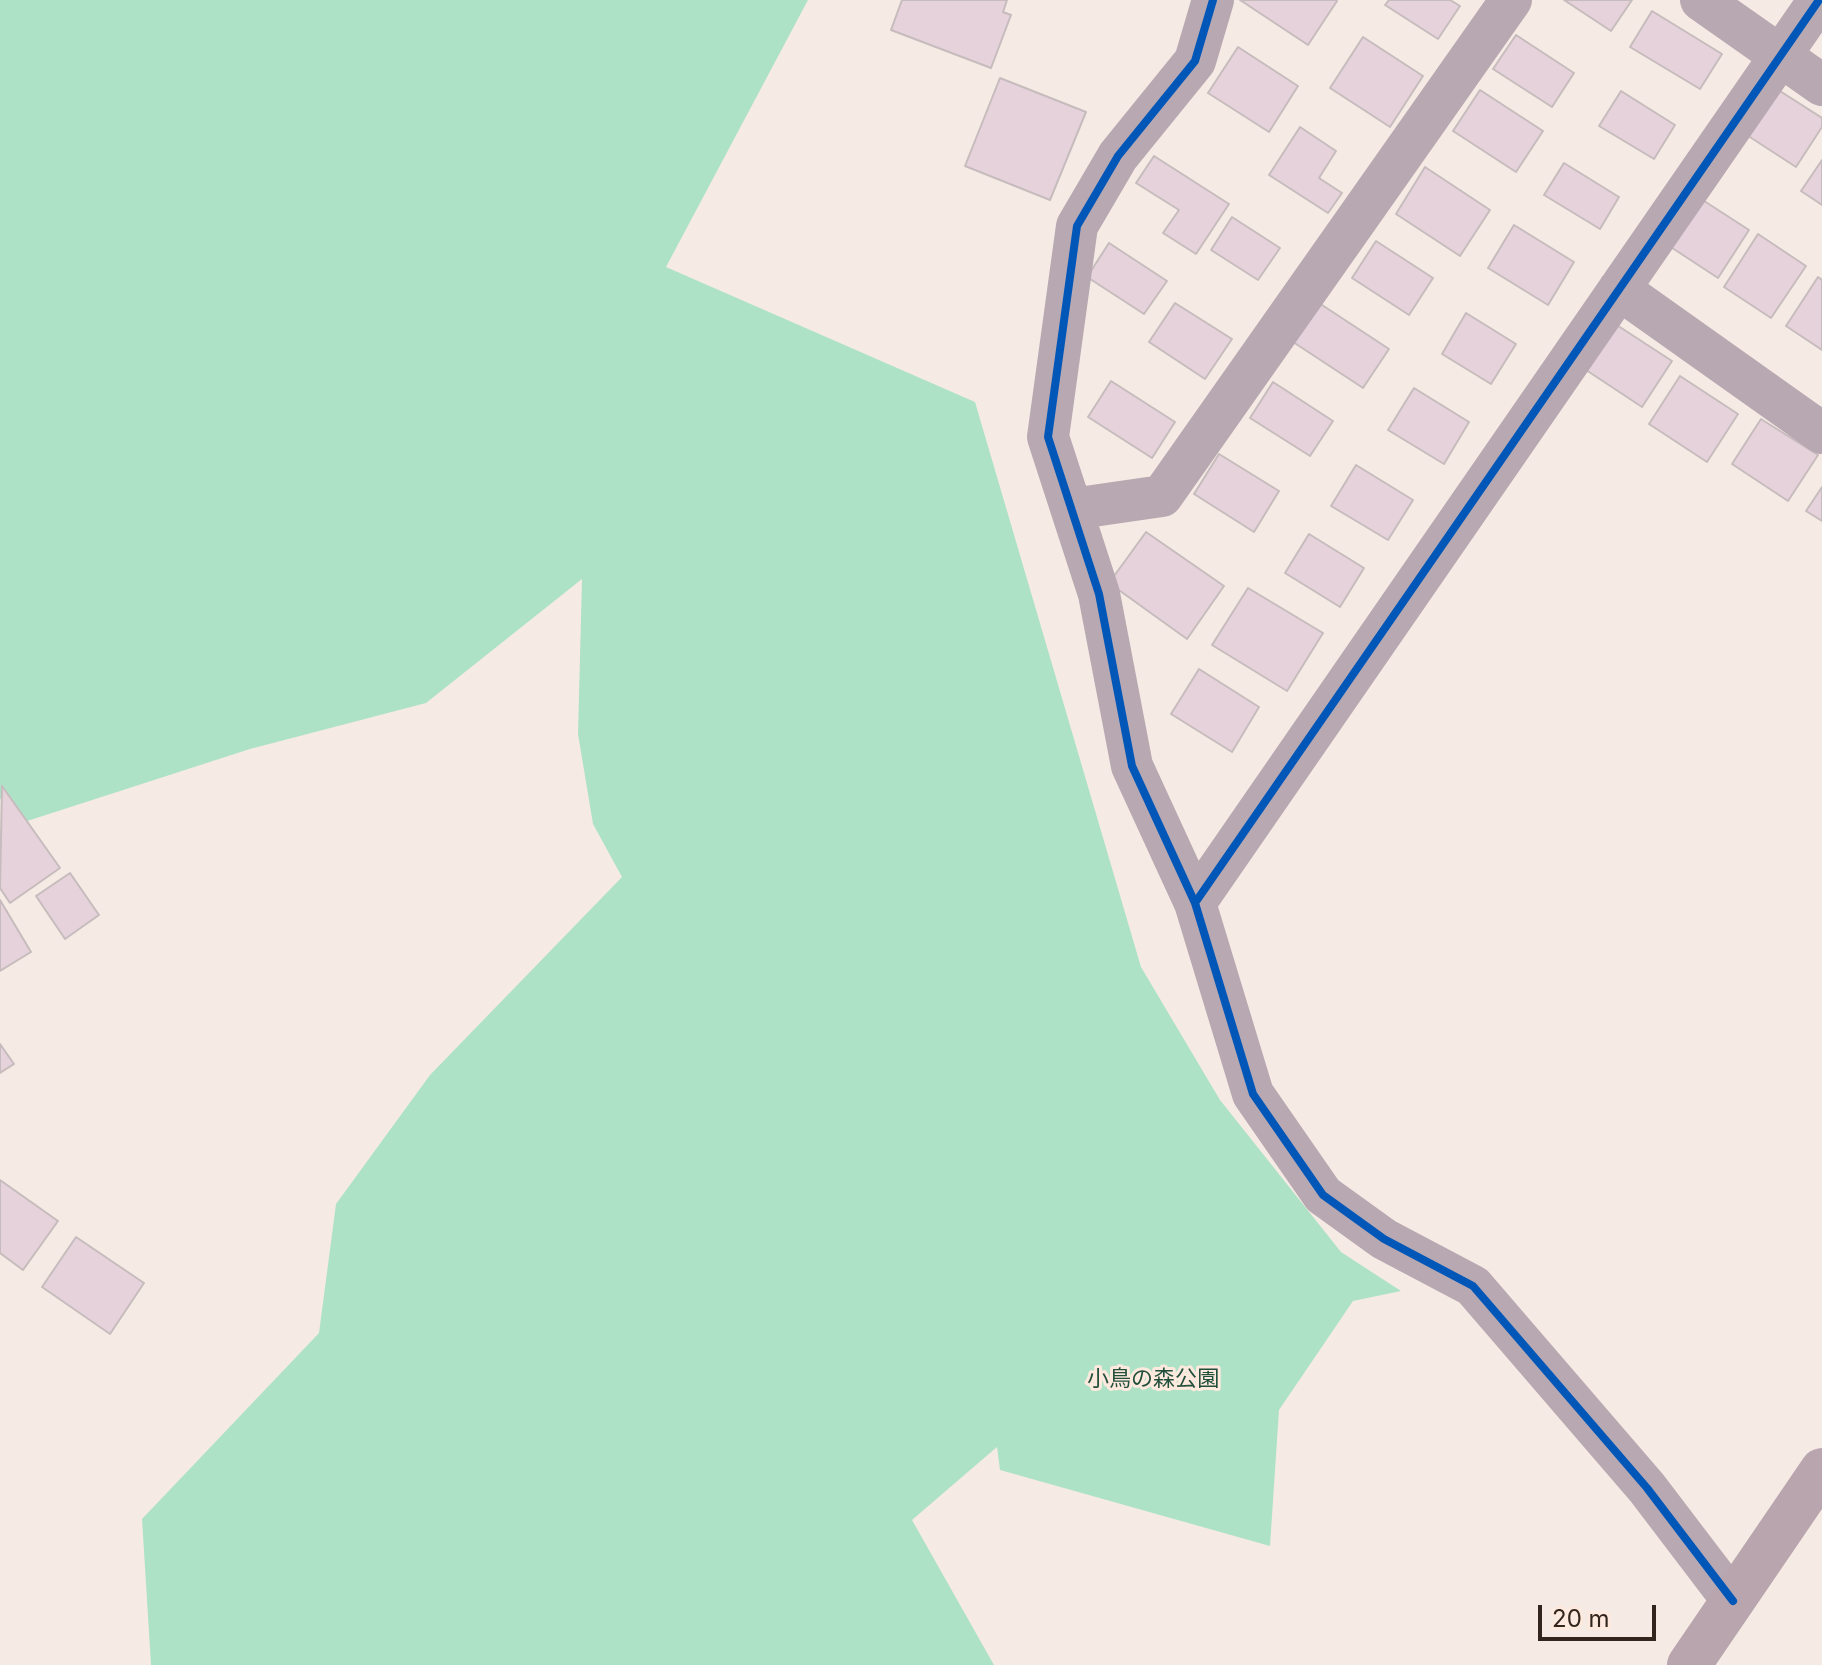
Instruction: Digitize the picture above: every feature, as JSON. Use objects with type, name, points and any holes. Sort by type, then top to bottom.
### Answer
[{"type":"street","points":[[1213,0],[1195,61],[1118,156],[1077,226],[1048,437],[1099,594],[1132,766],[1195,903],[1253,1094],[1323,1195],[1384,1239],[1473,1286],[1647,1488],[1733,1601]]},
{"type":"street","points":[[1072,509],[1162,496],[1511,0]]},
{"type":"street","points":[[1701,0],[1822,85]]},
{"type":"street","points":[[1195,903],[1819,0]]},
{"type":"street","points":[[1619,289],[1822,433]]},
{"type":"street","points":[[1689,1665],[1822,1470]]},
{"type":"green space","name":"小鳥の森公園","points":[[0,0],[808,0],[666,267],[975,402],[1141,967],[1220,1100],[1341,1252],[1401,1291],[1353,1301],[1279,1410],[1270,1546],[1000,1470],[997,1447],[912,1520],[994,1665],[151,1665],[142,1519],[319,1333],[336,1204],[430,1075],[622,877],[593,824],[578,734],[582,579],[426,703],[250,749],[18,824],[0,798]]},
{"type":"building","points":[[902,0],[1007,0],[1003,12],[1011,15],[991,68],[891,30]]},
{"type":"building","points":[[1240,0],[1336,0],[1337,1],[1308,45]]},
{"type":"building","points":[[1389,0],[1450,0],[1460,6],[1438,39],[1385,5]]},
{"type":"building","points":[[1564,0],[1632,0],[1611,31]]},
{"type":"building","points":[[1652,11],[1722,54],[1700,89],[1630,47]]},
{"type":"building","points":[[1516,35],[1574,73],[1552,107],[1493,69]]},
{"type":"building","points":[[1363,37],[1423,76],[1390,127],[1330,88]]},
{"type":"building","points":[[1238,47],[1298,86],[1269,132],[1208,93]]},
{"type":"building","points":[[1000,78],[1086,112],[1050,200],[965,166]]},
{"type":"building","points":[[1769,84],[1822,118],[1822,127],[1796,167],[1739,130]]},
{"type":"building","points":[[1480,90],[1543,131],[1516,172],[1453,131]]},
{"type":"building","points":[[1621,91],[1675,125],[1654,159],[1599,126]]},
{"type":"building","points":[[1300,127],[1336,151],[1319,178],[1342,193],[1328,213],[1269,175]]},
{"type":"building","points":[[1154,156],[1229,204],[1196,254],[1163,233],[1179,210],[1136,183]]},
{"type":"building","points":[[1822,160],[1822,205],[1801,191]]},
{"type":"building","points":[[1564,163],[1619,197],[1600,229],[1544,195]]},
{"type":"building","points":[[1425,167],[1490,210],[1460,256],[1396,214]]},
{"type":"building","points":[[1695,195],[1749,230],[1718,278],[1663,242]]},
{"type":"building","points":[[1232,217],[1280,248],[1258,280],[1211,250]]},
{"type":"building","points":[[1514,225],[1574,262],[1548,305],[1488,268]]},
{"type":"building","points":[[1758,234],[1806,266],[1771,318],[1724,287]]},
{"type":"building","points":[[1376,241],[1433,278],[1409,315],[1352,278]]},
{"type":"building","points":[[1109,243],[1167,281],[1144,314],[1087,277]]},
{"type":"building","points":[[1818,277],[1822,280],[1822,350],[1786,326]]},
{"type":"building","points":[[1316,301],[1389,349],[1363,388],[1290,340]]},
{"type":"building","points":[[1175,303],[1232,339],[1205,379],[1149,342]]},
{"type":"building","points":[[1466,313],[1516,344],[1491,384],[1442,354]]},
{"type":"building","points":[[1606,318],[1672,361],[1642,407],[1577,364]]},
{"type":"building","points":[[1680,376],[1738,414],[1707,462],[1649,424]]},
{"type":"building","points":[[1111,381],[1175,422],[1152,458],[1088,417]]},
{"type":"building","points":[[1273,382],[1333,421],[1310,456],[1250,418]]},
{"type":"building","points":[[1414,388],[1469,422],[1444,464],[1388,430]]},
{"type":"building","points":[[1761,419],[1818,455],[1788,501],[1732,464]]},
{"type":"building","points":[[1219,454],[1279,491],[1254,532],[1194,494]]},
{"type":"building","points":[[1356,465],[1413,500],[1388,540],[1331,506]]},
{"type":"building","points":[[1822,487],[1822,521],[1806,511]]},
{"type":"building","points":[[1146,532],[1224,586],[1187,639],[1109,583]]},
{"type":"building","points":[[1309,534],[1364,568],[1340,607],[1285,573]]},
{"type":"building","points":[[1248,588],[1323,633],[1287,691],[1212,645]]},
{"type":"building","points":[[1199,669],[1259,707],[1232,752],[1171,714]]},
{"type":"building","points":[[2,786],[60,868],[10,903],[0,888]]},
{"type":"building","points":[[70,873],[99,915],[65,939],[36,896]]},
{"type":"building","points":[[0,900],[31,952],[0,971]]},
{"type":"building","points":[[0,1044],[14,1064],[0,1073]]},
{"type":"building","points":[[0,1180],[58,1221],[23,1270],[0,1253]]},
{"type":"building","points":[[76,1237],[144,1283],[110,1334],[42,1287]]},
{"type":"cycle path","points":[[1213,0],[1195,61],[1118,156],[1077,226],[1048,437],[1099,594],[1132,766],[1195,903],[1253,1094],[1323,1195],[1384,1239],[1473,1286],[1647,1488],[1733,1601]]},
{"type":"cycle path","points":[[1195,903],[1819,0]]}]
